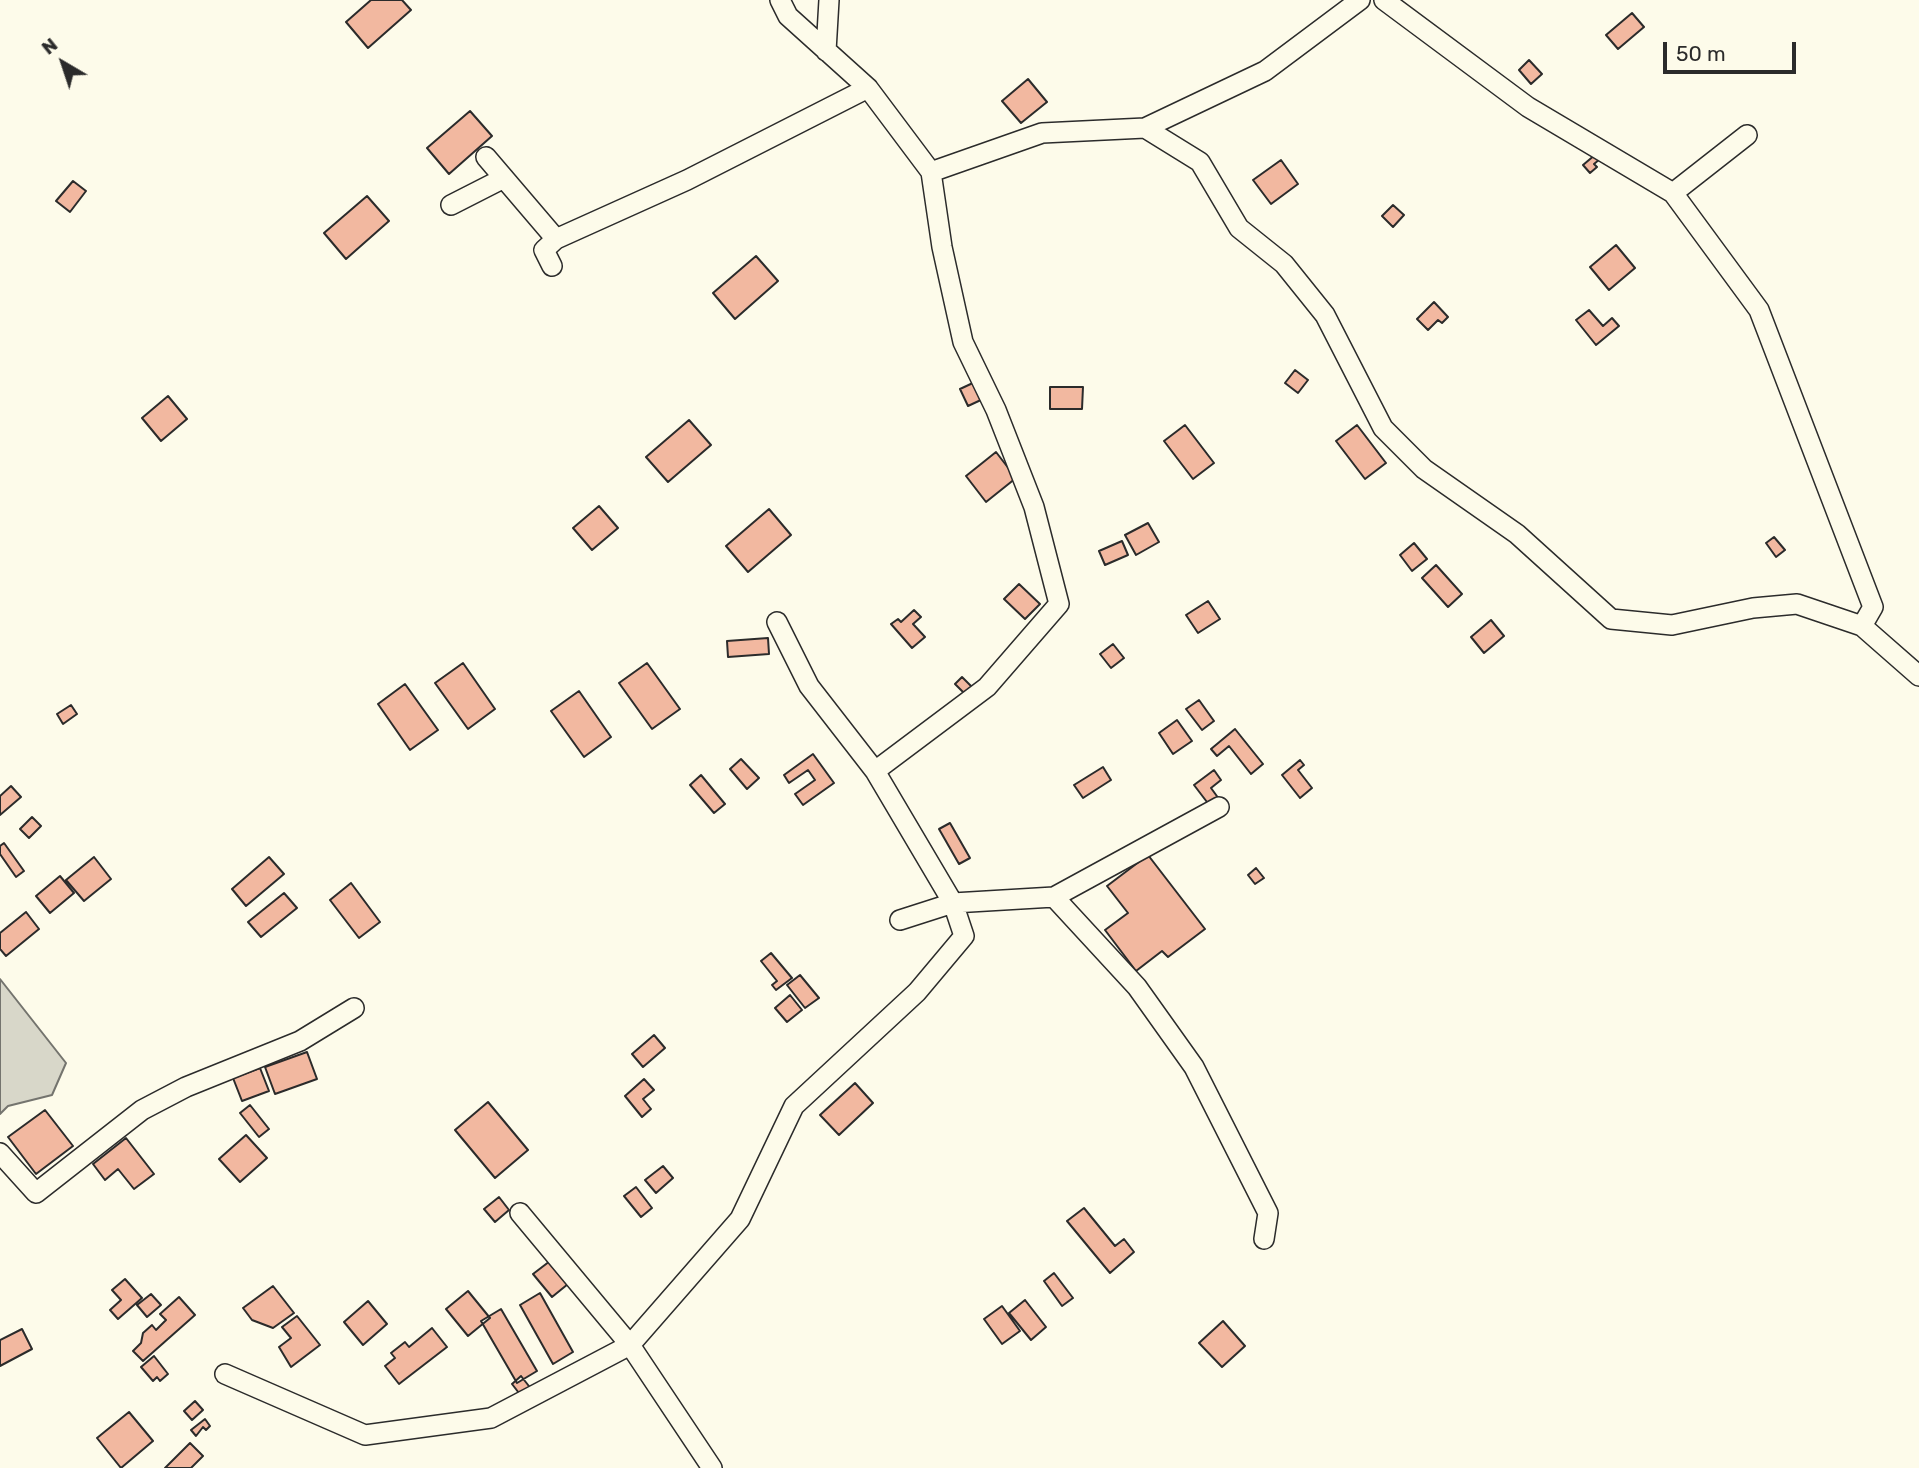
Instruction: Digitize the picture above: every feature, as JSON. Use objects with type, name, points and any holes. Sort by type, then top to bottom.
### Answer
[{"type":"street","points":[[780,0],[788,16],[868,88],[931,172],[942,247],[963,342],[996,410],[1034,507],[1059,604],[987,687],[875,771]]},
{"type":"street","points":[[826,51],[829,0]]},
{"type":"street","points":[[931,172],[1042,133],[1144,128],[1265,71],[1360,0]]},
{"type":"street","points":[[1384,0],[1528,107],[1673,193],[1759,310],[1873,607],[1862,626]]},
{"type":"street","points":[[552,266],[544,250],[556,239],[687,180],[868,88]]},
{"type":"street","points":[[1144,128],[1200,162],[1239,228],[1284,264],[1325,315],[1383,428],[1424,468],[1517,534],[1611,619],[1672,625],[1753,608],[1797,604],[1862,626],[1919,676]]},
{"type":"street","points":[[1673,193],[1747,135]]},
{"type":"street","points":[[485,157],[556,239]]},
{"type":"street","points":[[451,205],[504,178]]},
{"type":"street","points":[[225,1374],[365,1435],[491,1418],[630,1345],[740,1219],[794,1106],[917,992],[964,936],[953,903],[875,771],[809,686],[778,622]]},
{"type":"street","points":[[900,920],[953,903],[1054,897],[1219,807]]},
{"type":"street","points":[[1054,897],[1137,987],[1194,1067],[1268,1213],[1264,1239]]},
{"type":"street","points":[[0,1153],[36,1193],[142,1110],[186,1087],[300,1041],[354,1008]]},
{"type":"street","points":[[520,1213],[630,1345],[712,1468]]},
{"type":"shaded area","points":[[0,979],[66,1063],[52,1095],[8,1106],[0,1114]]},
{"type":"building","points":[[371,0],[402,0],[411,10],[368,48],[346,22]]},
{"type":"building","points":[[1632,13],[1644,27],[1618,49],[1606,35]]},
{"type":"building","points":[[1529,60],[1542,74],[1531,84],[1519,70]]},
{"type":"building","points":[[1028,79],[1047,102],[1021,123],[1002,101]]},
{"type":"building","points":[[470,111],[492,136],[449,174],[427,148]]},
{"type":"building","points":[[1596,154],[1600,159],[1594,164],[1597,167],[1590,173],[1583,165]]},
{"type":"building","points":[[1281,160],[1298,184],[1271,204],[1253,180]]},
{"type":"building","points":[[73,181],[86,191],[70,212],[56,201]]},
{"type":"building","points":[[367,196],[389,221],[346,259],[324,233]]},
{"type":"building","points":[[1393,205],[1404,215],[1393,227],[1382,216]]},
{"type":"building","points":[[1616,245],[1635,268],[1609,290],[1590,267]]},
{"type":"building","points":[[756,256],[778,281],[735,319],[713,293]]},
{"type":"building","points":[[1434,302],[1448,317],[1442,323],[1438,320],[1428,330],[1417,319]]},
{"type":"building","points":[[1589,310],[1603,326],[1612,318],[1619,326],[1596,345],[1576,320]]},
{"type":"building","points":[[1295,370],[1308,380],[1298,393],[1285,383]]},
{"type":"building","points":[[975,382],[983,399],[968,406],[960,389]]},
{"type":"building","points":[[1050,387],[1083,387],[1082,409],[1050,409]]},
{"type":"building","points":[[168,396],[187,419],[161,441],[142,418]]},
{"type":"building","points":[[689,420],[711,445],[668,482],[646,457]]},
{"type":"building","points":[[1185,425],[1214,463],[1193,479],[1164,441]]},
{"type":"building","points":[[1357,425],[1386,463],[1365,479],[1336,441]]},
{"type":"building","points":[[996,452],[1016,478],[986,502],[966,476]]},
{"type":"building","points":[[599,506],[618,528],[592,550],[573,528]]},
{"type":"building","points":[[769,509],[791,535],[748,572],[726,546]]},
{"type":"building","points":[[1148,523],[1159,542],[1136,555],[1125,535]]},
{"type":"building","points":[[1774,537],[1785,550],[1776,557],[1766,543]]},
{"type":"building","points":[[1122,541],[1128,555],[1105,565],[1099,551]]},
{"type":"building","points":[[1414,543],[1427,559],[1412,571],[1400,555]]},
{"type":"building","points":[[1436,565],[1462,594],[1448,607],[1422,578]]},
{"type":"building","points":[[1019,584],[1040,604],[1025,619],[1004,599]]},
{"type":"building","points":[[1208,601],[1220,619],[1198,633],[1186,615]]},
{"type":"building","points":[[914,610],[921,617],[913,624],[925,637],[912,648],[891,624],[898,619],[901,622]]},
{"type":"building","points":[[1491,620],[1504,636],[1484,653],[1471,637]]},
{"type":"building","points":[[768,638],[769,654],[728,657],[727,641]]},
{"type":"building","points":[[1113,644],[1124,658],[1111,668],[1100,654]]},
{"type":"building","points":[[463,663],[495,709],[468,729],[435,683]]},
{"type":"building","points":[[647,663],[680,709],[652,729],[619,683]]},
{"type":"building","points":[[962,677],[973,688],[966,695],[955,684]]},
{"type":"building","points":[[405,684],[438,730],[410,750],[378,704]]},
{"type":"building","points":[[579,691],[611,737],[584,757],[551,711]]},
{"type":"building","points":[[1199,700],[1214,721],[1202,730],[1186,709]]},
{"type":"building","points":[[71,705],[77,714],[63,724],[57,714]]},
{"type":"building","points":[[1177,720],[1192,741],[1173,754],[1159,733]]},
{"type":"building","points":[[1235,729],[1263,764],[1251,774],[1229,746],[1217,756],[1211,749]]},
{"type":"building","points":[[813,754],[834,783],[803,805],[795,794],[815,780],[808,770],[789,783],[784,775]]},
{"type":"building","points":[[741,759],[759,778],[747,789],[730,769]]},
{"type":"building","points":[[1300,760],[1304,765],[1298,770],[1312,788],[1300,798],[1282,775]]},
{"type":"building","points":[[1103,767],[1111,780],[1083,798],[1074,785]]},
{"type":"building","points":[[1214,770],[1221,780],[1211,788],[1219,799],[1210,806],[1194,785]]},
{"type":"building","points":[[701,775],[725,804],[714,813],[690,785]]},
{"type":"building","points":[[11,786],[21,797],[0,815],[0,796]]},
{"type":"building","points":[[32,817],[41,826],[29,838],[20,829]]},
{"type":"building","points":[[950,823],[970,858],[959,864],[939,829]]},
{"type":"building","points":[[4,843],[24,871],[16,877],[0,854],[0,846]]},
{"type":"building","points":[[1148,855],[1205,929],[1168,957],[1162,951],[1136,971],[1105,930],[1128,913],[1107,886]]},
{"type":"building","points":[[94,857],[111,879],[84,901],[66,880]]},
{"type":"building","points":[[269,857],[284,874],[246,906],[232,889]]},
{"type":"building","points":[[1256,868],[1264,878],[1255,884],[1248,875]]},
{"type":"building","points":[[60,876],[74,893],[50,913],[36,896]]},
{"type":"building","points":[[351,883],[380,922],[359,938],[330,900]]},
{"type":"building","points":[[284,893],[297,908],[261,937],[248,922]]},
{"type":"building","points":[[26,912],[39,929],[6,956],[0,949],[0,933]]},
{"type":"building","points":[[771,953],[792,978],[776,990],[772,985],[777,981],[761,961]]},
{"type":"building","points":[[800,975],[819,998],[805,1008],[787,985]]},
{"type":"building","points":[[790,995],[802,1010],[787,1022],[775,1008]]},
{"type":"building","points":[[654,1035],[665,1048],[643,1067],[632,1054]]},
{"type":"building","points":[[307,1052],[317,1079],[275,1094],[265,1067]]},
{"type":"building","points":[[260,1068],[269,1091],[242,1101],[233,1078]]},
{"type":"building","points":[[644,1079],[654,1090],[643,1099],[651,1109],[642,1117],[625,1096]]},
{"type":"building","points":[[855,1083],[873,1103],[839,1135],[820,1115]]},
{"type":"building","points":[[488,1102],[528,1150],[495,1178],[455,1130]]},
{"type":"building","points":[[250,1105],[269,1129],[259,1137],[240,1113]]},
{"type":"building","points":[[45,1110],[73,1146],[36,1174],[8,1137]]},
{"type":"building","points":[[246,1135],[267,1158],[240,1182],[219,1159]]},
{"type":"building","points":[[126,1138],[154,1174],[134,1189],[118,1169],[105,1180],[93,1164]]},
{"type":"building","points":[[663,1166],[673,1178],[656,1193],[645,1180]]},
{"type":"building","points":[[636,1187],[652,1208],[641,1217],[624,1196]]},
{"type":"building","points":[[499,1197],[509,1210],[495,1222],[484,1209]]},
{"type":"building","points":[[1084,1208],[1115,1246],[1124,1239],[1134,1252],[1110,1273],[1067,1221]]},
{"type":"building","points":[[550,1261],[568,1284],[552,1297],[533,1274]]},
{"type":"building","points":[[1054,1273],[1073,1298],[1062,1306],[1044,1281]]},
{"type":"building","points":[[125,1279],[142,1298],[118,1319],[110,1310],[121,1300],[112,1290]]},
{"type":"building","points":[[273,1286],[294,1313],[273,1328],[252,1320],[243,1308]]},
{"type":"building","points":[[468,1291],[490,1318],[468,1336],[446,1309]]},
{"type":"building","points":[[540,1293],[573,1352],[553,1364],[520,1305]]},
{"type":"building","points":[[151,1294],[161,1305],[147,1317],[137,1305]]},
{"type":"building","points":[[179,1297],[195,1315],[143,1361],[133,1351],[141,1343],[143,1333],[152,1325],[156,1330],[166,1320],[160,1314]]},
{"type":"building","points":[[1025,1300],[1046,1327],[1031,1340],[1009,1313]]},
{"type":"building","points":[[368,1301],[387,1324],[363,1345],[344,1322]]},
{"type":"building","points":[[1002,1306],[1020,1331],[1002,1344],[984,1319]]},
{"type":"building","points":[[501,1309],[537,1371],[517,1383],[481,1321]]},
{"type":"building","points":[[297,1316],[320,1345],[291,1367],[279,1347],[291,1338],[282,1327]]},
{"type":"building","points":[[1223,1321],[1245,1346],[1222,1367],[1199,1343]]},
{"type":"building","points":[[432,1328],[447,1347],[399,1384],[385,1366],[395,1358],[391,1353],[405,1342],[409,1347]]},
{"type":"building","points":[[22,1329],[32,1349],[0,1366],[0,1340]]},
{"type":"building","points":[[154,1356],[168,1374],[160,1381],[157,1377],[153,1381],[141,1367]]},
{"type":"building","points":[[521,1376],[532,1390],[522,1397],[512,1384]]},
{"type":"building","points":[[195,1401],[203,1410],[192,1420],[184,1411]]},
{"type":"building","points":[[129,1412],[153,1441],[121,1468],[97,1438]]},
{"type":"building","points":[[205,1419],[210,1426],[206,1430],[203,1427],[196,1436],[191,1430]]},
{"type":"building","points":[[190,1443],[203,1456],[191,1468],[165,1468]]}]
